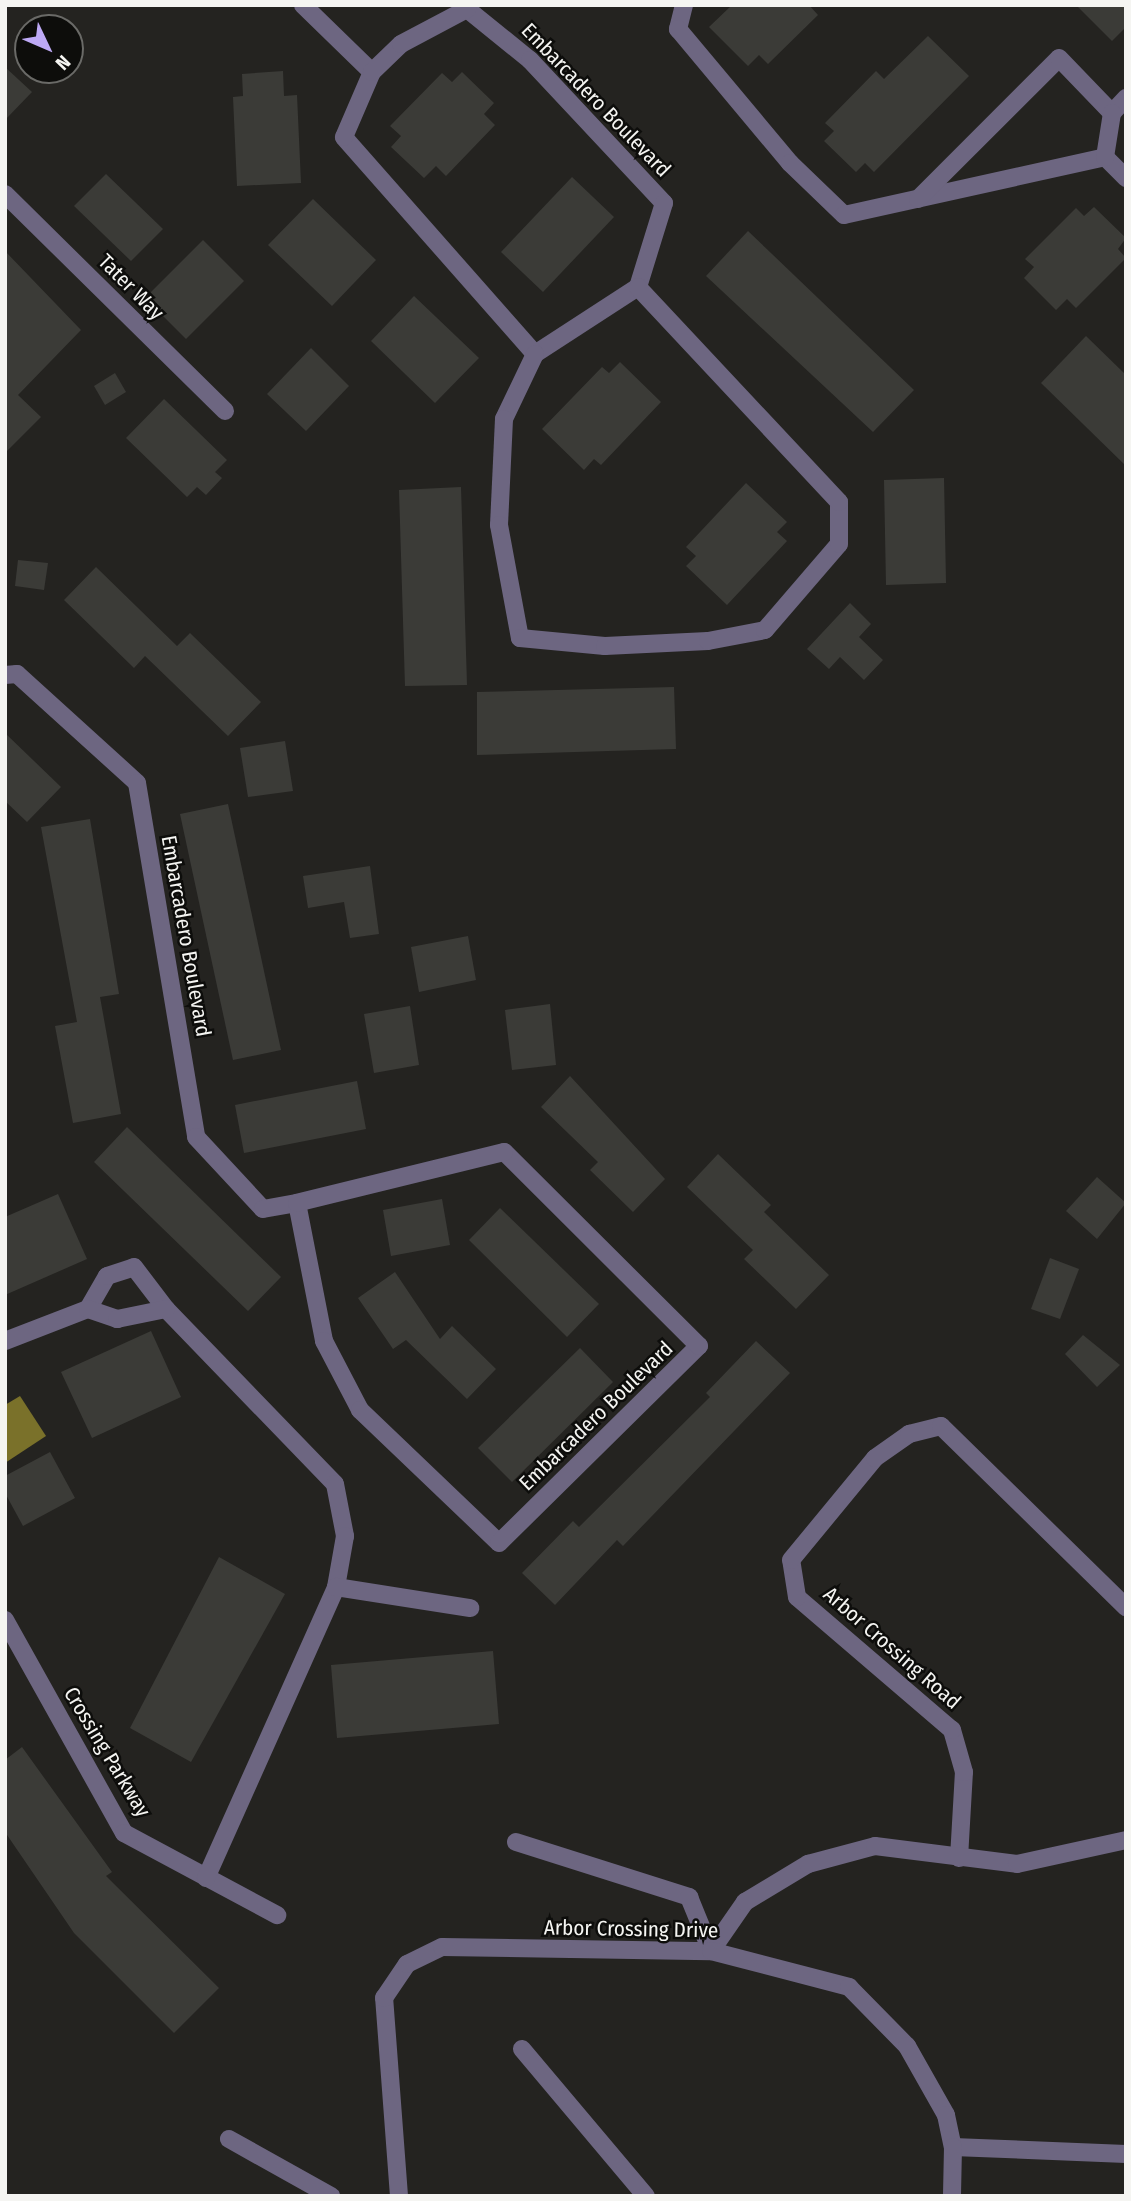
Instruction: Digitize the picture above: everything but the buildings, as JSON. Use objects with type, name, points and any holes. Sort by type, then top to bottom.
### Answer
[{"type":"street","points":[[303,5],[372,72]]},
{"type":"street","points":[[684,5],[678,29],[790,163],[844,215],[1104,157]]},
{"type":"street","name":"Embarcadero Boulevard","points":[[535,354],[344,137],[372,72],[401,44],[467,9],[530,60],[664,203],[638,287]]},
{"type":"street","points":[[918,199],[1059,58],[1112,113]]},
{"type":"street","points":[[1104,157],[1112,113],[1126,98]]},
{"type":"street","points":[[1104,157],[1126,178]]},
{"type":"street","name":"Tater Way","points":[[5,194],[225,411]]},
{"type":"street","points":[[638,287],[839,502],[839,544],[765,630],[708,641],[605,646],[520,638],[499,524],[503,419],[535,354],[638,287]]},
{"type":"street","name":"Embarcadero Boulevard","points":[[5,675],[17,674],[137,783],[197,1137],[263,1209],[504,1152],[699,1346],[499,1543],[360,1410],[324,1340],[297,1203]]},
{"type":"street","points":[[5,1341],[88,1308],[107,1276],[134,1267],[166,1309],[335,1484],[345,1536],[336,1587],[206,1878]]},
{"type":"street","points":[[88,1308],[117,1320],[166,1309]]},
{"type":"street","name":"Arbor Crossing Road","points":[[959,1858],[964,1772],[952,1730],[797,1597],[791,1560],[875,1458],[909,1434],[941,1426],[1126,1607]]},
{"type":"street","points":[[336,1587],[470,1608]]},
{"type":"street","name":"Crossing Parkway","points":[[5,1620],[124,1833],[276,1915]]},
{"type":"street","points":[[711,1951],[745,1902],[808,1864],[875,1846],[924,1847],[959,1858],[1017,1864],[1126,1840]]},
{"type":"street","points":[[516,1842],[689,1897],[711,1951]]},
{"type":"street","name":"Arbor Crossing Drive","points":[[399,2196],[384,1998],[407,1964],[442,1947],[711,1951],[849,1987],[907,2046],[946,2115],[953,2147],[952,2196]]},
{"type":"street","points":[[522,2049],[646,2196]]},
{"type":"street","points":[[229,2138],[331,2196]]},
{"type":"street","points":[[953,2147],[1126,2154]]},
{"type":"shaded area","points":[[20,1396],[46,1436],[5,1463],[5,1405]]}]
